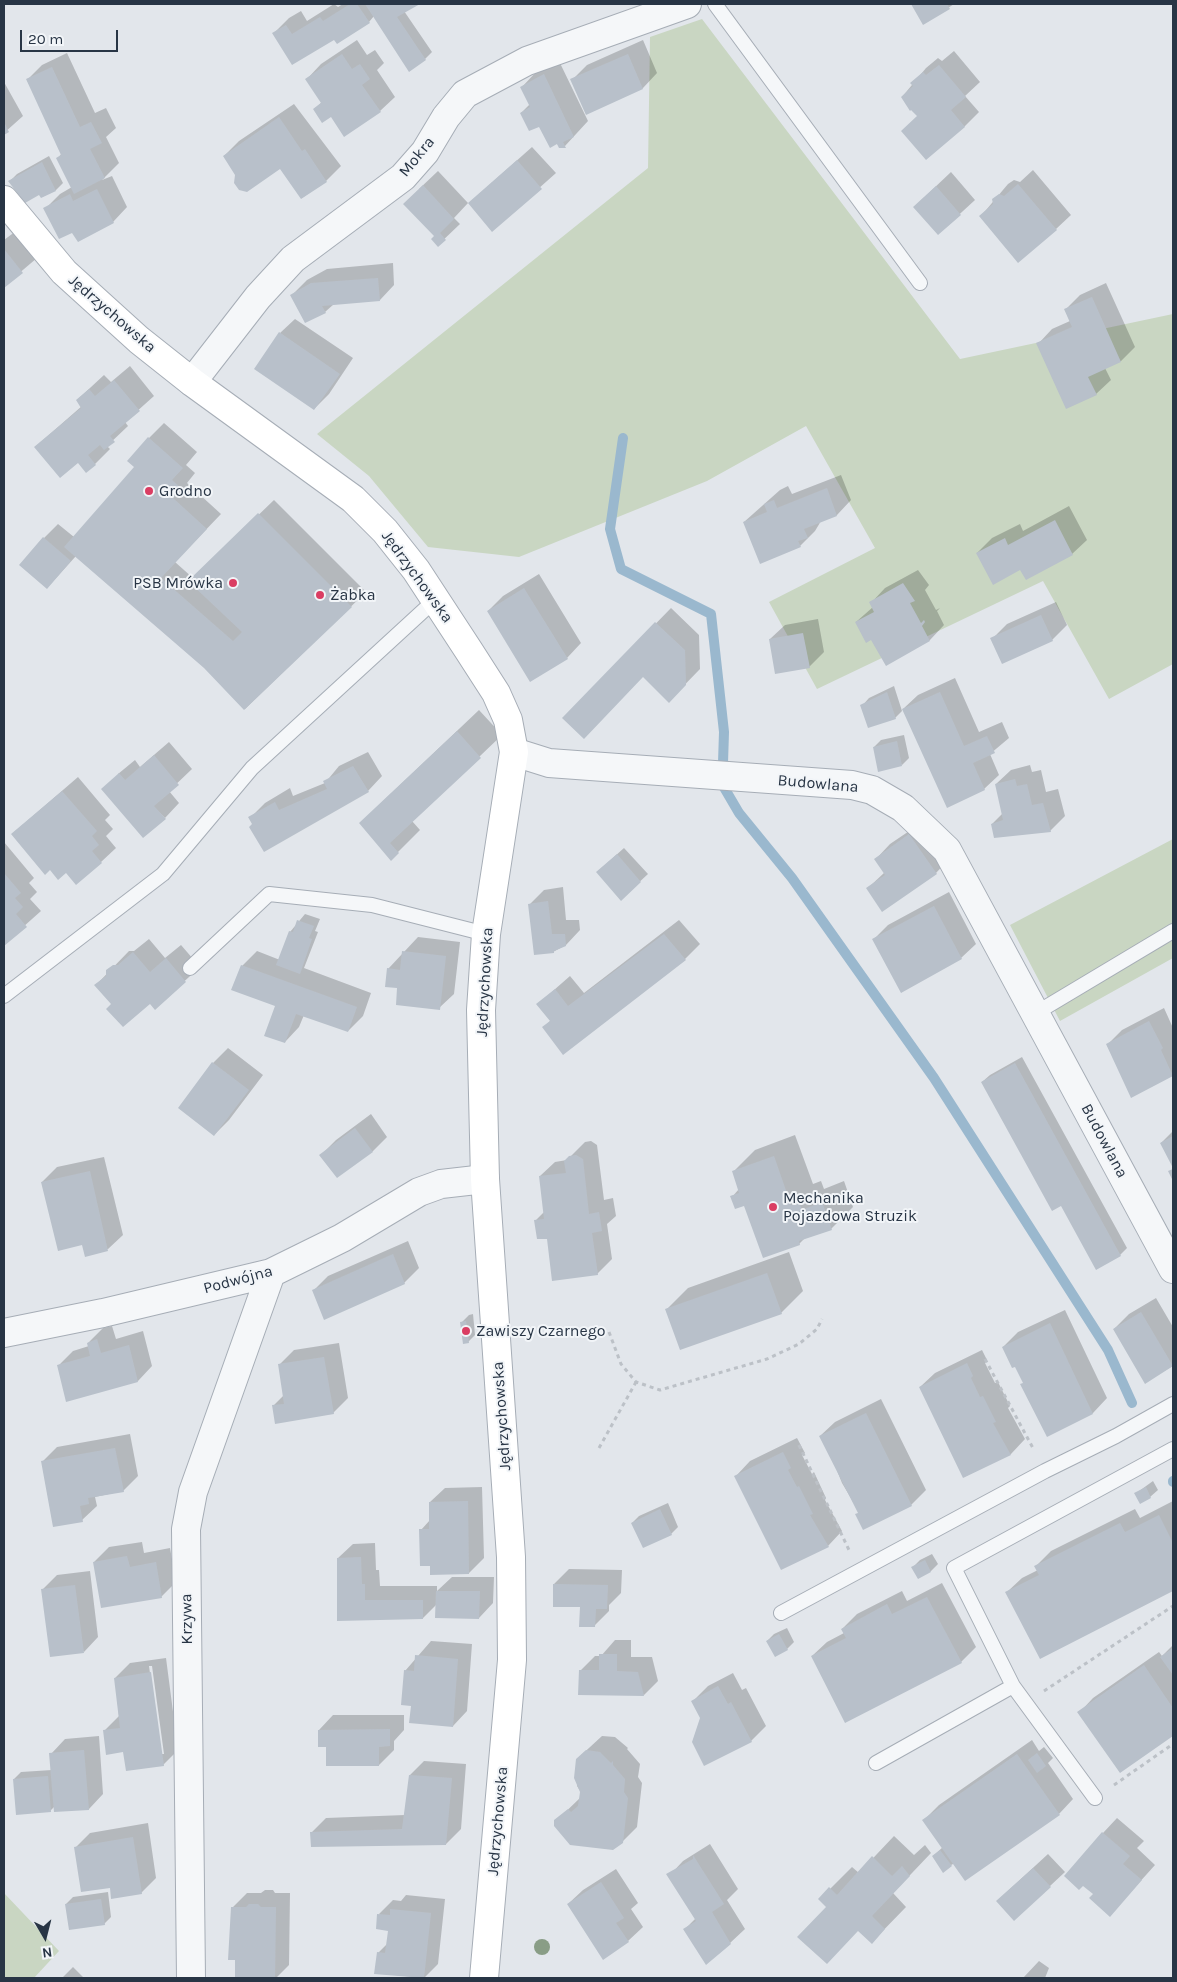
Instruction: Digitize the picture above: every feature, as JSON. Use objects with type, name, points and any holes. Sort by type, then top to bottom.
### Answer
[{"type":"main road","name":"Jędrzychowska","points":[[4,200],[64,272],[133,334],[192,382],[353,499],[385,531],[416,570],[496,693],[508,720],[514,752],[486,934],[481,1010],[485,1178],[511,1557],[512,1660],[484,1978]]},
{"type":"street","name":"Mokra","points":[[192,382],[258,297],[293,259],[403,177],[425,152],[446,117],[465,94],[527,61],[687,4]]},
{"type":"street","name":"Budowlana","points":[[514,752],[549,763],[840,784],[872,790],[903,808],[947,850],[1173,1269]]},
{"type":"street","name":"Podwójna","points":[[4,1333],[104,1314],[271,1273],[342,1238],[419,1192],[440,1184],[485,1178]]},
{"type":"street","name":"Krzywa","points":[[190,1978],[186,1529],[193,1492],[271,1273]]},
{"type":"lane","points":[[715,4],[920,283]]},
{"type":"lane","points":[[4,996],[163,874],[252,768],[435,600]]},
{"type":"lane","points":[[190,968],[269,894],[372,905],[486,934]]},
{"type":"lane","points":[[1036,1013],[1173,931]]},
{"type":"lane","points":[[781,1613],[1173,1404]]},
{"type":"lane","points":[[1095,1798],[1013,1686],[954,1568],[1173,1450]]},
{"type":"lane","points":[[876,1763],[1013,1686]]},
{"type":"path","points":[[610,1332],[621,1364],[636,1382],[660,1390],[767,1359],[799,1344],[817,1329],[822,1319]]},
{"type":"path","points":[[985,1359],[1045,1471]]},
{"type":"path","points":[[599,1448],[636,1382]]},
{"type":"path","points":[[798,1446],[859,1571]]},
{"type":"path","points":[[1025,1703],[1173,1606]]},
{"type":"path","points":[[1095,1798],[1173,1744]]},
{"type":"green space","points":[[702,19],[960,359],[1173,314],[1173,664],[1109,699],[1043,581],[817,689],[769,602],[875,548],[806,426],[707,481],[519,557],[428,547],[369,476],[317,434],[648,168],[650,37]]},
{"type":"green space","points":[[1173,839],[1173,958],[1060,1021],[1010,925]]},
{"type":"green space","points":[[4,1893],[59,1951],[34,1978],[4,1978]]},
{"type":"building","points":[[350,4],[357,4],[370,23],[337,44],[334,40],[292,65],[272,33],[286,25],[292,34],[320,17],[323,21]]},
{"type":"building","points":[[365,4],[420,4],[397,17],[426,60],[409,72]]},
{"type":"building","points":[[911,4],[947,4],[950,9],[923,25]]},
{"type":"building","points":[[342,54],[352,69],[360,64],[370,79],[362,85],[381,112],[344,137],[331,117],[322,123],[313,109],[321,103],[305,79]]},
{"type":"building","points":[[628,54],[643,89],[586,115],[570,79]]},
{"type":"building","points":[[939,65],[966,97],[951,110],[965,127],[926,160],[901,131],[917,116],[910,111],[901,97],[913,86],[910,83],[923,72],[926,75]]},
{"type":"building","points":[[52,67],[80,127],[91,122],[102,143],[90,149],[105,178],[74,194],[56,158],[61,155],[26,79]]},
{"type":"building","points":[[544,74],[574,137],[563,142],[566,148],[559,148],[557,144],[550,148],[539,127],[529,131],[520,113],[530,107],[520,87]]},
{"type":"building","points":[[279,117],[302,151],[305,149],[327,182],[301,199],[280,169],[247,192],[239,190],[234,183],[235,175],[223,156]]},
{"type":"building","points":[[4,122],[9,132],[4,135]]},
{"type":"building","points":[[517,160],[542,189],[492,232],[468,203]]},
{"type":"building","points":[[42,162],[56,191],[41,198],[39,195],[25,203],[8,181]]},
{"type":"building","points":[[1018,184],[1057,230],[1018,263],[979,216],[993,204],[992,199],[999,194],[1004,196]]},
{"type":"building","points":[[423,185],[454,219],[440,233],[446,240],[438,247],[431,239],[434,236],[403,204]]},
{"type":"building","points":[[936,186],[961,215],[938,235],[913,207]]},
{"type":"building","points":[[97,189],[114,223],[78,242],[72,233],[59,239],[43,208],[70,194],[73,201]]},
{"type":"building","points":[[4,249],[23,273],[4,288]]},
{"type":"building","points":[[378,278],[380,301],[322,306],[326,313],[305,323],[290,295],[311,283]]},
{"type":"building","points":[[1092,297],[1121,362],[1088,377],[1097,395],[1066,409],[1036,343],[1072,327],[1064,309]]},
{"type":"building","points":[[279,332],[340,374],[314,410],[254,369]]},
{"type":"building","points":[[114,380],[140,411],[110,436],[115,442],[104,450],[100,445],[88,455],[96,465],[86,473],[78,463],[60,478],[34,447],[81,408],[76,400],[89,389],[95,396]]},
{"type":"building","points":[[148,437],[183,468],[172,480],[182,489],[173,498],[207,529],[161,578],[233,641],[242,632],[188,581],[258,513],[352,607],[244,710],[204,668],[64,547],[134,467],[127,461]]},
{"type":"building","points":[[827,488],[837,516],[804,529],[808,538],[798,541],[801,547],[760,564],[743,522],[767,512],[764,504],[774,500],[777,508]]},
{"type":"building","points":[[1055,520],[1073,555],[1026,580],[1020,570],[993,585],[976,553],[1005,538],[1008,545]]},
{"type":"building","points":[[43,537],[71,561],[47,589],[19,565]]},
{"type":"building","points":[[903,583],[915,601],[910,603],[921,623],[924,620],[925,622],[922,626],[930,641],[886,666],[871,640],[866,643],[855,622],[874,612],[869,602]]},
{"type":"building","points":[[524,588],[568,659],[530,682],[487,611]]},
{"type":"building","points":[[1041,615],[1053,641],[1002,664],[990,638]]},
{"type":"building","points":[[655,622],[685,650],[686,685],[669,703],[643,677],[584,739],[562,718]]},
{"type":"building","points":[[803,633],[810,668],[775,674],[769,639]]},
{"type":"building","points":[[887,692],[896,719],[868,728],[860,705]]},
{"type":"building","points":[[940,692],[964,746],[987,736],[995,753],[973,763],[985,790],[947,808],[902,709]]},
{"type":"building","points":[[457,731],[481,758],[390,843],[399,853],[391,861],[359,823]]},
{"type":"building","points":[[897,741],[902,766],[878,772],[873,747]]},
{"type":"building","points":[[154,755],[179,785],[154,806],[166,819],[143,838],[101,789],[119,773],[125,780]]},
{"type":"building","points":[[353,766],[369,792],[264,852],[249,827],[252,824],[248,817],[275,802],[279,810],[327,789],[323,781]]},
{"type":"building","points":[[1015,779],[1017,786],[1027,784],[1032,805],[1043,803],[1051,832],[994,838],[991,824],[1003,820],[995,784]]},
{"type":"building","points":[[62,791],[97,831],[92,836],[99,845],[92,851],[102,863],[76,885],[66,873],[58,880],[50,870],[45,875],[11,834]]},
{"type":"building","points":[[909,834],[937,874],[882,912],[866,888],[885,875],[874,859]]},
{"type":"building","points":[[617,854],[641,882],[621,901],[596,872]]},
{"type":"building","points":[[4,873],[21,893],[15,898],[23,907],[16,914],[27,927],[4,946]]},
{"type":"building","points":[[548,901],[552,934],[565,934],[566,946],[554,951],[554,953],[534,955],[528,904]]},
{"type":"building","points":[[934,906],[962,959],[901,993],[872,939]]},
{"type":"building","points":[[297,920],[314,926],[309,938],[312,939],[300,974],[276,965],[289,931],[293,932]]},
{"type":"building","points":[[664,934],[686,960],[563,1055],[542,1027],[550,1021],[536,1004],[555,989],[568,1006]]},
{"type":"building","points":[[402,951],[446,956],[440,1010],[396,1005],[397,988],[385,987],[387,968],[400,970]]},
{"type":"building","points":[[133,952],[150,972],[166,958],[186,982],[155,1010],[150,1004],[123,1027],[106,1009],[111,1004],[94,985],[106,976],[106,970],[113,965],[118,965]]},
{"type":"building","points":[[241,965],[357,1007],[348,1032],[296,1014],[285,1043],[264,1036],[275,1006],[231,990]]},
{"type":"building","points":[[1149,1021],[1163,1048],[1161,1050],[1173,1076],[1131,1098],[1106,1044]]},
{"type":"building","points":[[212,1062],[249,1090],[214,1136],[178,1108]]},
{"type":"building","points":[[1015,1063],[1121,1256],[1096,1270],[1061,1206],[1052,1211],[981,1082]]},
{"type":"building","points":[[355,1128],[373,1152],[337,1178],[319,1155]]},
{"type":"building","points":[[1173,1136],[1173,1168],[1160,1143]]},
{"type":"building","points":[[576,1155],[583,1159],[589,1214],[599,1212],[602,1231],[592,1233],[598,1275],[552,1281],[547,1239],[537,1239],[534,1220],[544,1219],[539,1176],[566,1173],[564,1161],[569,1156]]},
{"type":"building","name":"Mechanika Pojazdowa Struzik","points":[[774,1156],[791,1205],[799,1202],[802,1210],[822,1202],[832,1230],[799,1241],[800,1245],[763,1258],[744,1206],[735,1209],[730,1196],[739,1193],[732,1171]]},
{"type":"building","points":[[1173,1169],[1173,1181],[1168,1171]]},
{"type":"building","points":[[90,1171],[108,1251],[85,1257],[82,1245],[58,1251],[41,1182]]},
{"type":"building","points":[[393,1254],[405,1284],[324,1320],[312,1290]]},
{"type":"building","points":[[767,1273],[782,1314],[680,1350],[665,1309]]},
{"type":"building","points":[[1141,1312],[1173,1366],[1145,1384],[1113,1329]]},
{"type":"building","points":[[466,1321],[469,1343],[463,1344],[460,1322]]},
{"type":"building","points":[[1050,1323],[1093,1414],[1047,1437],[1020,1384],[1023,1383],[1015,1367],[1012,1368],[1002,1347]]},
{"type":"building","points":[[97,1339],[101,1353],[129,1345],[138,1382],[66,1402],[57,1365],[90,1356],[87,1343]]},
{"type":"building","points":[[324,1357],[334,1414],[275,1424],[272,1405],[284,1404],[278,1364]]},
{"type":"building","points":[[967,1363],[973,1376],[971,1378],[980,1397],[983,1396],[996,1422],[993,1423],[1011,1455],[963,1478],[919,1387]]},
{"type":"building","points":[[866,1413],[912,1506],[863,1530],[855,1514],[858,1513],[819,1436]]},
{"type":"building","points":[[115,1448],[124,1492],[88,1498],[89,1504],[80,1506],[83,1522],[53,1527],[41,1461]]},
{"type":"building","points":[[783,1452],[791,1468],[788,1470],[797,1487],[799,1486],[813,1514],[810,1515],[829,1547],[781,1570],[734,1476]]},
{"type":"building","points":[[1146,1487],[1151,1498],[1140,1504],[1134,1493]]},
{"type":"building","points":[[468,1501],[469,1574],[430,1575],[430,1566],[420,1566],[419,1529],[429,1529],[429,1502]]},
{"type":"building","points":[[660,1509],[672,1535],[643,1548],[631,1523]]},
{"type":"building","points":[[1159,1515],[1173,1543],[1173,1591],[1040,1659],[1005,1592],[1039,1575],[1034,1566],[1120,1523],[1125,1532]]},
{"type":"building","points":[[127,1556],[130,1567],[156,1562],[162,1598],[101,1608],[93,1562]]},
{"type":"building","points":[[361,1557],[362,1584],[365,1584],[365,1600],[423,1600],[423,1619],[337,1621],[337,1558]]},
{"type":"building","points":[[925,1560],[931,1572],[918,1579],[911,1567]]},
{"type":"building","points":[[553,1584],[608,1585],[607,1609],[596,1609],[595,1627],[579,1627],[580,1607],[553,1607]]},
{"type":"building","points":[[75,1585],[84,1653],[50,1657],[41,1589]]},
{"type":"building","points":[[436,1591],[480,1591],[479,1619],[435,1618]]},
{"type":"building","points":[[927,1597],[962,1663],[845,1723],[811,1656],[846,1638],[841,1629],[887,1604],[892,1614]]},
{"type":"building","points":[[779,1634],[788,1650],[775,1657],[766,1641]]},
{"type":"building","points":[[1173,1648],[1173,1675],[1160,1657]]},
{"type":"building","points":[[599,1654],[617,1654],[617,1671],[638,1672],[644,1696],[578,1695],[579,1670],[599,1670]]},
{"type":"building","points":[[415,1655],[458,1659],[453,1727],[409,1723],[411,1706],[401,1705],[404,1670],[414,1671]]},
{"type":"building","points":[[1144,1665],[1173,1708],[1173,1736],[1120,1773],[1077,1712]]},
{"type":"building","points":[[151,1672],[164,1766],[126,1771],[123,1752],[106,1755],[103,1730],[120,1728],[114,1678]]},
{"type":"building","points":[[718,1686],[728,1704],[731,1702],[752,1742],[704,1766],[692,1742],[700,1718],[691,1701]]},
{"type":"building","points":[[390,1729],[390,1746],[379,1747],[379,1766],[326,1766],[326,1747],[318,1747],[318,1730]]},
{"type":"building","points":[[84,1750],[89,1810],[54,1812],[49,1753]]},
{"type":"building","points":[[586,1750],[600,1752],[611,1763],[613,1761],[613,1765],[625,1779],[624,1792],[628,1798],[623,1843],[613,1850],[570,1845],[554,1826],[554,1820],[568,1809],[571,1812],[578,1806],[580,1792],[574,1778],[576,1759]]},
{"type":"building","points":[[1037,1753],[1046,1766],[1037,1773],[1028,1760]]},
{"type":"building","points":[[1017,1754],[1060,1815],[965,1881],[922,1820]]},
{"type":"building","points":[[409,1775],[452,1778],[446,1845],[311,1847],[310,1832],[402,1829]]},
{"type":"building","points":[[48,1776],[51,1812],[16,1815],[13,1779]]},
{"type":"building","points":[[1102,1832],[1130,1856],[1123,1864],[1142,1880],[1110,1917],[1089,1898],[1093,1894],[1083,1886],[1079,1890],[1064,1876]]},
{"type":"building","points":[[133,1837],[142,1894],[111,1899],[110,1888],[81,1892],[74,1847]]},
{"type":"building","points":[[940,1850],[952,1866],[943,1873],[932,1856]]},
{"type":"building","points":[[693,1855],[724,1904],[712,1912],[731,1944],[706,1965],[683,1929],[696,1921],[666,1874],[693,1859]]},
{"type":"building","points":[[872,1856],[892,1876],[902,1866],[910,1876],[872,1916],[885,1929],[872,1944],[858,1931],[827,1964],[797,1937],[826,1907],[818,1899],[829,1887],[837,1895]]},
{"type":"building","points":[[1033,1868],[1051,1887],[1014,1921],[996,1901]]},
{"type":"building","points":[[601,1882],[624,1918],[616,1923],[629,1942],[603,1960],[567,1904]]},
{"type":"building","points":[[101,1899],[105,1925],[69,1930],[65,1904]]},
{"type":"building","points":[[249,1904],[258,1904],[261,1907],[276,1907],[275,1978],[235,1978],[235,1960],[228,1960],[231,1907],[246,1907]]},
{"type":"building","points":[[390,1909],[431,1913],[424,1978],[374,1974],[377,1952],[385,1953],[388,1931],[376,1929],[377,1914],[390,1915]]},
{"type":"waterway","points":[[623,438],[610,529],[621,569],[711,614],[724,732],[723,763]]},
{"type":"waterway","points":[[722,784],[739,813],[792,878],[934,1078],[1108,1350],[1132,1403]]},
{"type":"place","name":"Grodno","points":[[149,491]]},
{"type":"place","name":"PSB Mrówka","points":[[233,583]]},
{"type":"place","name":"Żabka","points":[[320,595]]},
{"type":"place","name":"Mechanika Pojazdowa Struzik","points":[[773,1207]]},
{"type":"place","name":"Zawiszy Czarnego","points":[[466,1331]]}]
